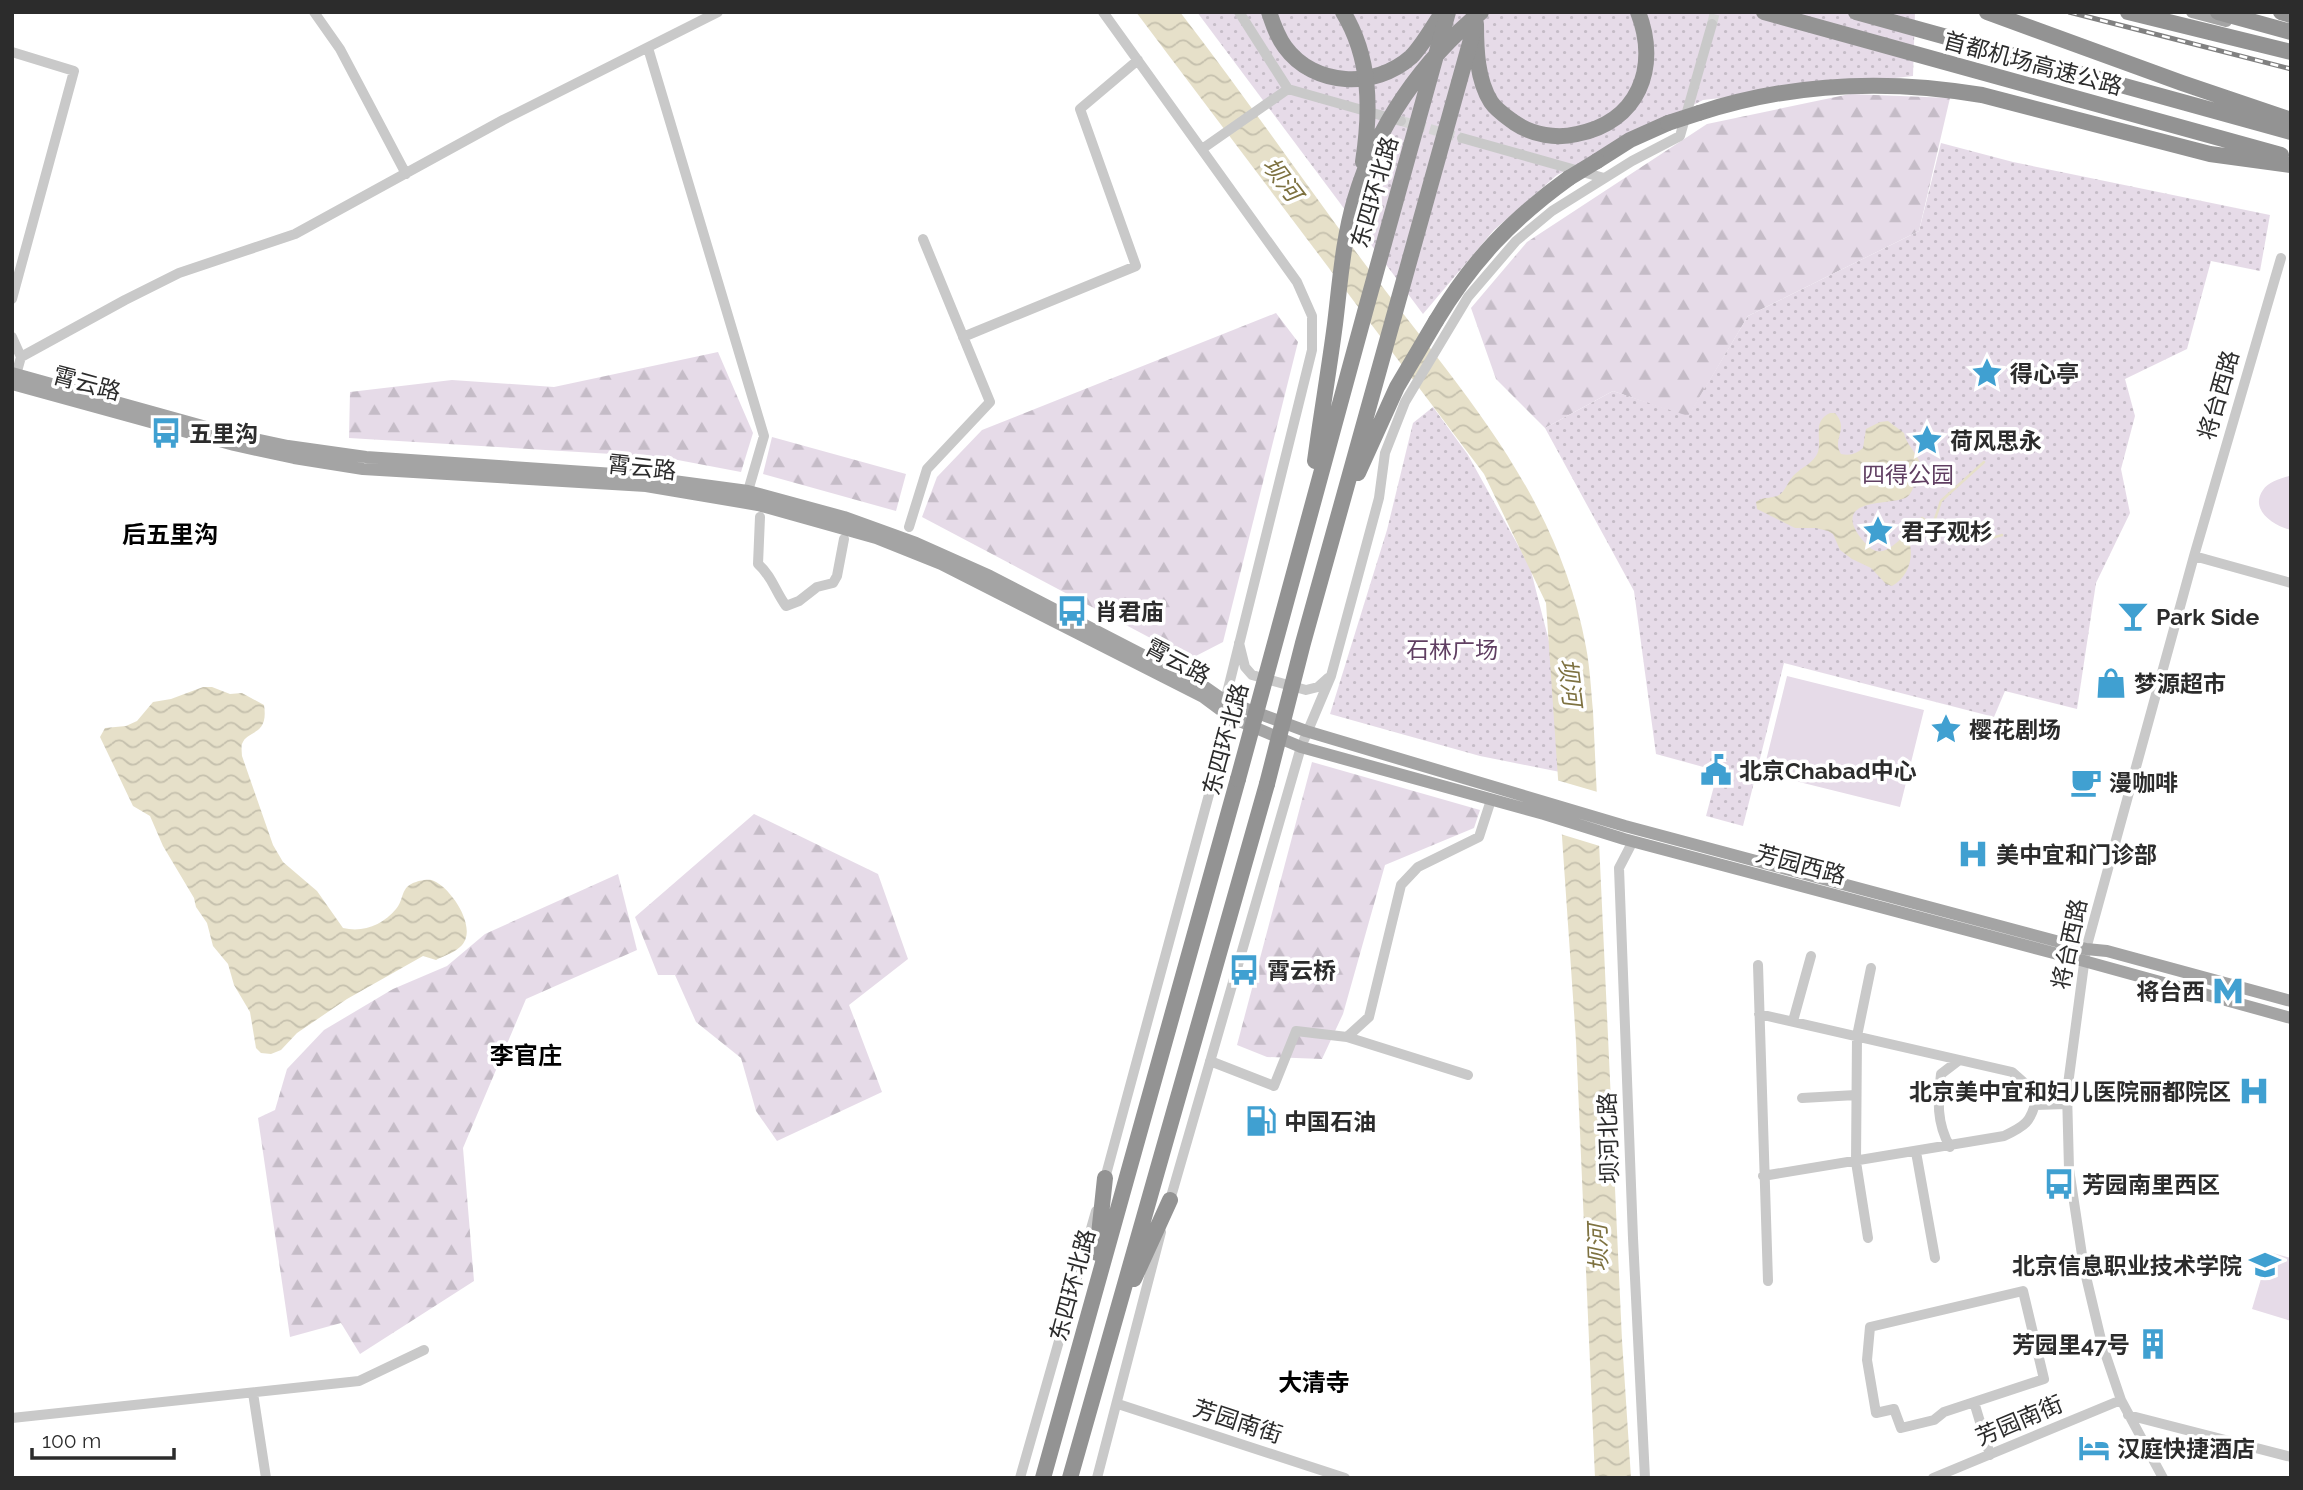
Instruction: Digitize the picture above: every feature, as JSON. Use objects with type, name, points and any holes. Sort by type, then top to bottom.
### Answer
[{"type":"highway","points":[[1269,12],[1275,31],[1285,48],[1300,63],[1319,74],[1339,79],[1376,76],[1396,67],[1412,56],[1445,12]]},
{"type":"highway","points":[[1343,12],[1353,29],[1368,84],[1365,149],[1360,184]]},
{"type":"highway","name":"东四环北路","points":[[1043,1478],[1304,541],[1445,12]]},
{"type":"highway","points":[[1479,17],[1483,85],[1492,104],[1520,126],[1554,137],[1590,132],[1604,126],[1618,118],[1633,101],[1642,83],[1648,54],[1646,31],[1639,12]]},
{"type":"highway","name":"首都机场高速公路","points":[[1764,12],[2291,158]]},
{"type":"highway","name":"首都机场高速公路","points":[[1856,12],[2291,132]]},
{"type":"highway","points":[[2129,12],[2291,52]]},
{"type":"highway","points":[[2218,12],[2291,32]]},
{"type":"highway","points":[[2281,12],[2291,15]]},
{"type":"highway","points":[[1988,13],[2291,120]]},
{"type":"highway","points":[[1304,541],[1342,265],[1360,184],[1381,136],[1407,92],[1429,62],[1456,33],[1479,17]]},
{"type":"highway","points":[[1070,1478],[1479,17]]},
{"type":"highway","points":[[1339,513],[1397,387],[1441,327],[1456,288],[1496,239],[1569,178],[1630,140],[1668,123],[1736,101],[1806,89],[1875,85],[1944,89],[1982,94],[2210,154],[2291,165]]},
{"type":"highway","points":[[1091,1301],[1105,1178]]},
{"type":"highway","points":[[1111,1329],[1170,1200]]},
{"type":"main road","points":[[2192,12],[2291,38]]},
{"type":"main road","name":"霄云路","points":[[13,379],[288,446],[366,457],[629,475],[748,491],[844,517],[962,563],[1192,680],[1225,701],[1306,732]]},
{"type":"main road","name":"霄云路","points":[[13,379],[234,445],[294,458],[363,468],[646,486],[758,505],[823,522],[876,538],[941,564],[1203,697],[1230,717],[1301,747]]},
{"type":"main road","name":"芳园西路","points":[[1306,732],[1627,835],[2085,955],[2291,1018]]},
{"type":"main road","name":"芳园西路","points":[[1301,747],[1491,800],[1544,808]]},
{"type":"main road","name":"芳园西路","points":[[2085,955],[2107,950],[2291,1001]]},
{"type":"street","points":[[314,12],[340,49],[406,174]]},
{"type":"street","points":[[13,379],[21,357],[125,300],[179,273],[295,234],[503,120],[718,12]]},
{"type":"street","name":"东四环北路","points":[[1020,1478],[1105,1178],[1230,717],[1225,701],[1312,350],[1312,316],[1297,282],[1103,12]]},
{"type":"street","points":[[1238,12],[1288,89],[1401,121]]},
{"type":"street","points":[[1097,1478],[1170,1200],[1301,747],[1331,676],[1379,498],[1385,453],[1405,402],[1441,327],[1516,241],[1552,211],[1604,178],[1680,136],[1712,24]]},
{"type":"street","points":[[648,48],[764,436],[748,491]]},
{"type":"street","points":[[12,52],[74,71],[12,299]]},
{"type":"street","points":[[963,337],[1136,266],[1080,109],[1138,60]]},
{"type":"street","points":[[1202,149],[1288,89]]},
{"type":"street","points":[[1462,138],[1604,178]]},
{"type":"street","points":[[909,527],[927,468],[990,402],[923,239]]},
{"type":"street","name":"将台西路","points":[[2163,1478],[2121,1400],[2102,1344],[2084,1268],[2069,1168],[2067,1104],[2085,955],[2194,556],[2281,258]]},
{"type":"street","points":[[12,337],[21,357]]},
{"type":"street","points":[[760,517],[758,564],[768,573],[776,593],[786,606],[799,601],[817,587],[833,583],[837,576],[844,540]]},
{"type":"street","points":[[2194,556],[2291,583]]},
{"type":"street","points":[[1239,640],[1245,667],[1252,676],[1306,690],[1318,687],[1331,676]]},
{"type":"street","points":[[1347,1037],[1369,1017],[1401,884],[1418,867],[1479,837],[1491,800]]},
{"type":"street","name":"坝河北路","points":[[1627,835],[1619,868],[1633,1251],[1645,1478]]},
{"type":"street","points":[[1793,1021],[1811,956]]},
{"type":"street","points":[[1758,965],[1768,1281]]},
{"type":"street","points":[[1868,1238],[1856,1162],[1856,1095],[1857,1036],[1871,968]]},
{"type":"street","points":[[1759,1014],[2012,1072],[2029,1087],[2036,1100],[2032,1116],[2027,1122],[2004,1136],[1763,1177]]},
{"type":"street","points":[[1210,1061],[1274,1086],[1296,1031],[1347,1037],[1468,1075]]},
{"type":"street","points":[[1950,1147],[1942,1132],[1937,1106],[1941,1074],[1958,1061]]},
{"type":"street","points":[[1802,1098],[1856,1095]]},
{"type":"street","points":[[2035,1105],[2067,1104]]},
{"type":"street","points":[[1916,1152],[1935,1258]]},
{"type":"street","points":[[2023,1291],[2044,1379],[1974,1402],[1944,1412],[1934,1420],[1901,1428],[1894,1409],[1876,1413],[1867,1360],[1870,1327],[2023,1291]]},
{"type":"street","points":[[12,1418],[359,1381],[424,1350]]},
{"type":"street","points":[[253,1393],[266,1478]]},
{"type":"street","name":"芳园南街","points":[[1933,1478],[2121,1400]]},
{"type":"street","points":[[1974,1402],[1990,1455]]},
{"type":"street","name":"芳园南街","points":[[1118,1404],[1345,1478]]},
{"type":"street","points":[[2129,1415],[2291,1457]]},
{"type":"green space","points":[[1197,12],[1915,12],[1913,76],[1703,100],[1557,175],[1494,230],[1423,314]]},
{"type":"green space","points":[[1850,94],[1950,98],[1919,231],[1748,316],[1688,417],[1613,391],[1545,428],[1496,379],[1471,308],[1527,242],[1707,124]]},
{"type":"green space","name":"四得公园","points":[[1941,143],[2013,162],[2270,215],[2260,271],[2211,261],[2187,349],[2125,379],[2135,416],[2121,469],[2130,513],[2096,583],[2077,709],[2005,691],[1994,717],[1784,663],[1743,826],[1706,816],[1718,771],[1656,754],[1634,591],[1545,428],[1613,391],[1688,416],[1748,316],[1919,231]]},
{"type":"green space","points":[[1276,313],[1298,342],[1223,642],[1190,659],[922,517],[937,477],[982,430]]},
{"type":"green space","points":[[718,352],[753,433],[741,472],[662,457],[349,438],[350,392],[452,380],[554,387]]},
{"type":"green space","name":"石林广场","points":[[1433,407],[1468,455],[1530,567],[1553,657],[1565,773],[1480,756],[1330,714],[1387,530],[1413,423]]},
{"type":"green space","points":[[772,437],[906,474],[896,511],[763,474]]},
{"type":"green space","points":[[2289,476],[2291,530],[2271,521],[2259,504],[2259,497],[2265,487]]},
{"type":"green space","points":[[1787,676],[1924,710],[1900,807],[1763,773]]},
{"type":"green space","points":[[1312,762],[1480,810],[1474,828],[1385,865],[1343,1014],[1322,1059],[1267,1057],[1237,1045]]},
{"type":"green space","points":[[754,814],[878,874],[908,959],[849,1005],[882,1092],[777,1141],[756,1111],[741,1058],[696,1022],[675,975],[658,975],[635,917]]},
{"type":"green space","points":[[618,874],[637,950],[526,999],[463,1148],[474,1281],[360,1354],[341,1323],[290,1337],[258,1118],[275,1110],[287,1069],[324,1030],[393,989],[447,966],[485,934]]},
{"type":"green space","points":[[2269,1252],[2291,1258],[2291,1321],[2252,1309]]},
{"type":"water","name":"坝河","points":[[1136,12],[1180,12],[1203,42],[1356,252],[1495,436],[1525,484],[1551,535],[1571,589],[1586,647],[1593,711],[1622,1340],[1631,1478],[1595,1478],[1576,1041],[1546,603],[1484,474]]},
{"type":"water","points":[[1835,413],[1841,424],[1838,448],[1841,454],[1850,455],[1863,448],[1866,429],[1888,421],[1904,433],[1920,463],[1912,490],[1907,497],[1868,505],[1853,515],[1853,524],[1860,537],[1876,551],[1887,549],[1904,536],[1908,538],[1911,551],[1909,565],[1903,577],[1892,586],[1886,584],[1871,568],[1840,550],[1833,534],[1828,531],[1795,528],[1757,509],[1756,502],[1780,494],[1794,475],[1814,459],[1819,447],[1819,425],[1824,416]]},
{"type":"water","points":[[203,687],[212,687],[230,694],[242,693],[264,705],[265,715],[261,727],[245,739],[242,756],[273,845],[283,862],[317,891],[343,928],[358,929],[379,923],[396,909],[409,885],[426,880],[434,881],[448,892],[465,920],[465,940],[458,949],[436,960],[423,956],[347,999],[297,1033],[281,1050],[271,1054],[261,1053],[256,1048],[250,1012],[234,985],[228,964],[213,946],[207,923],[163,846],[150,816],[133,806],[100,737],[105,728],[126,726],[137,721],[153,702],[171,699]]},
{"type":"pier","points":[[1553,779],[1601,793],[1603,847],[1557,833]]},
{"type":"waterway","points":[[1934,522],[1941,501],[1984,462]]},
{"type":"waterway","points":[[1922,518],[1948,525],[1973,538],[1984,539],[2002,535]]},
{"type":"tunnel","points":[[1712,24],[1715,12]]},
{"type":"tunnel","points":[[1401,121],[1462,138]]},
{"type":"railway","points":[[2069,12],[2291,69]]},
{"type":"place","name":"得心亭","points":[[1987,373]]},
{"type":"place","name":"五里沟","points":[[166,433]]},
{"type":"place","name":"荷风思永","points":[[1927,440]]},
{"type":"place","name":"君子观杉","points":[[1878,531]]},
{"type":"place","name":"肖君庙","points":[[1072,611]]},
{"type":"place","name":"Park Side","points":[[2133,616]]},
{"type":"place","name":"梦源超市","points":[[2111,683]]},
{"type":"place","name":"樱花剧场","points":[[1946,729]]},
{"type":"place","name":"北京Chabad中心","points":[[1716,770]]},
{"type":"place","name":"漫咖啡","points":[[2086,782]]},
{"type":"place","name":"美中宜和门诊部","points":[[1973,854]]},
{"type":"place","name":"霄云桥","points":[[1244,970]]},
{"type":"place","name":"将台西","points":[[2228,991]]},
{"type":"place","name":"北京美中宜和妇儿医院丽都院区","points":[[2254,1091]]},
{"type":"place","name":"中国石油","points":[[1261,1121]]},
{"type":"place","name":"芳园南里西区","points":[[2059,1184]]},
{"type":"place","name":"北京信息职业技术学院","points":[[2265,1265]]},
{"type":"place","name":"芳园里47号","points":[[2153,1344]]},
{"type":"place","name":"汉庭快捷酒店","points":[[2094,1448]]},
{"type":"district","name":"后五里沟","points":[[170,534]]},
{"type":"district","name":"李官庄","points":[[526,1055]]},
{"type":"district","name":"大清寺","points":[[1314,1382]]}]
